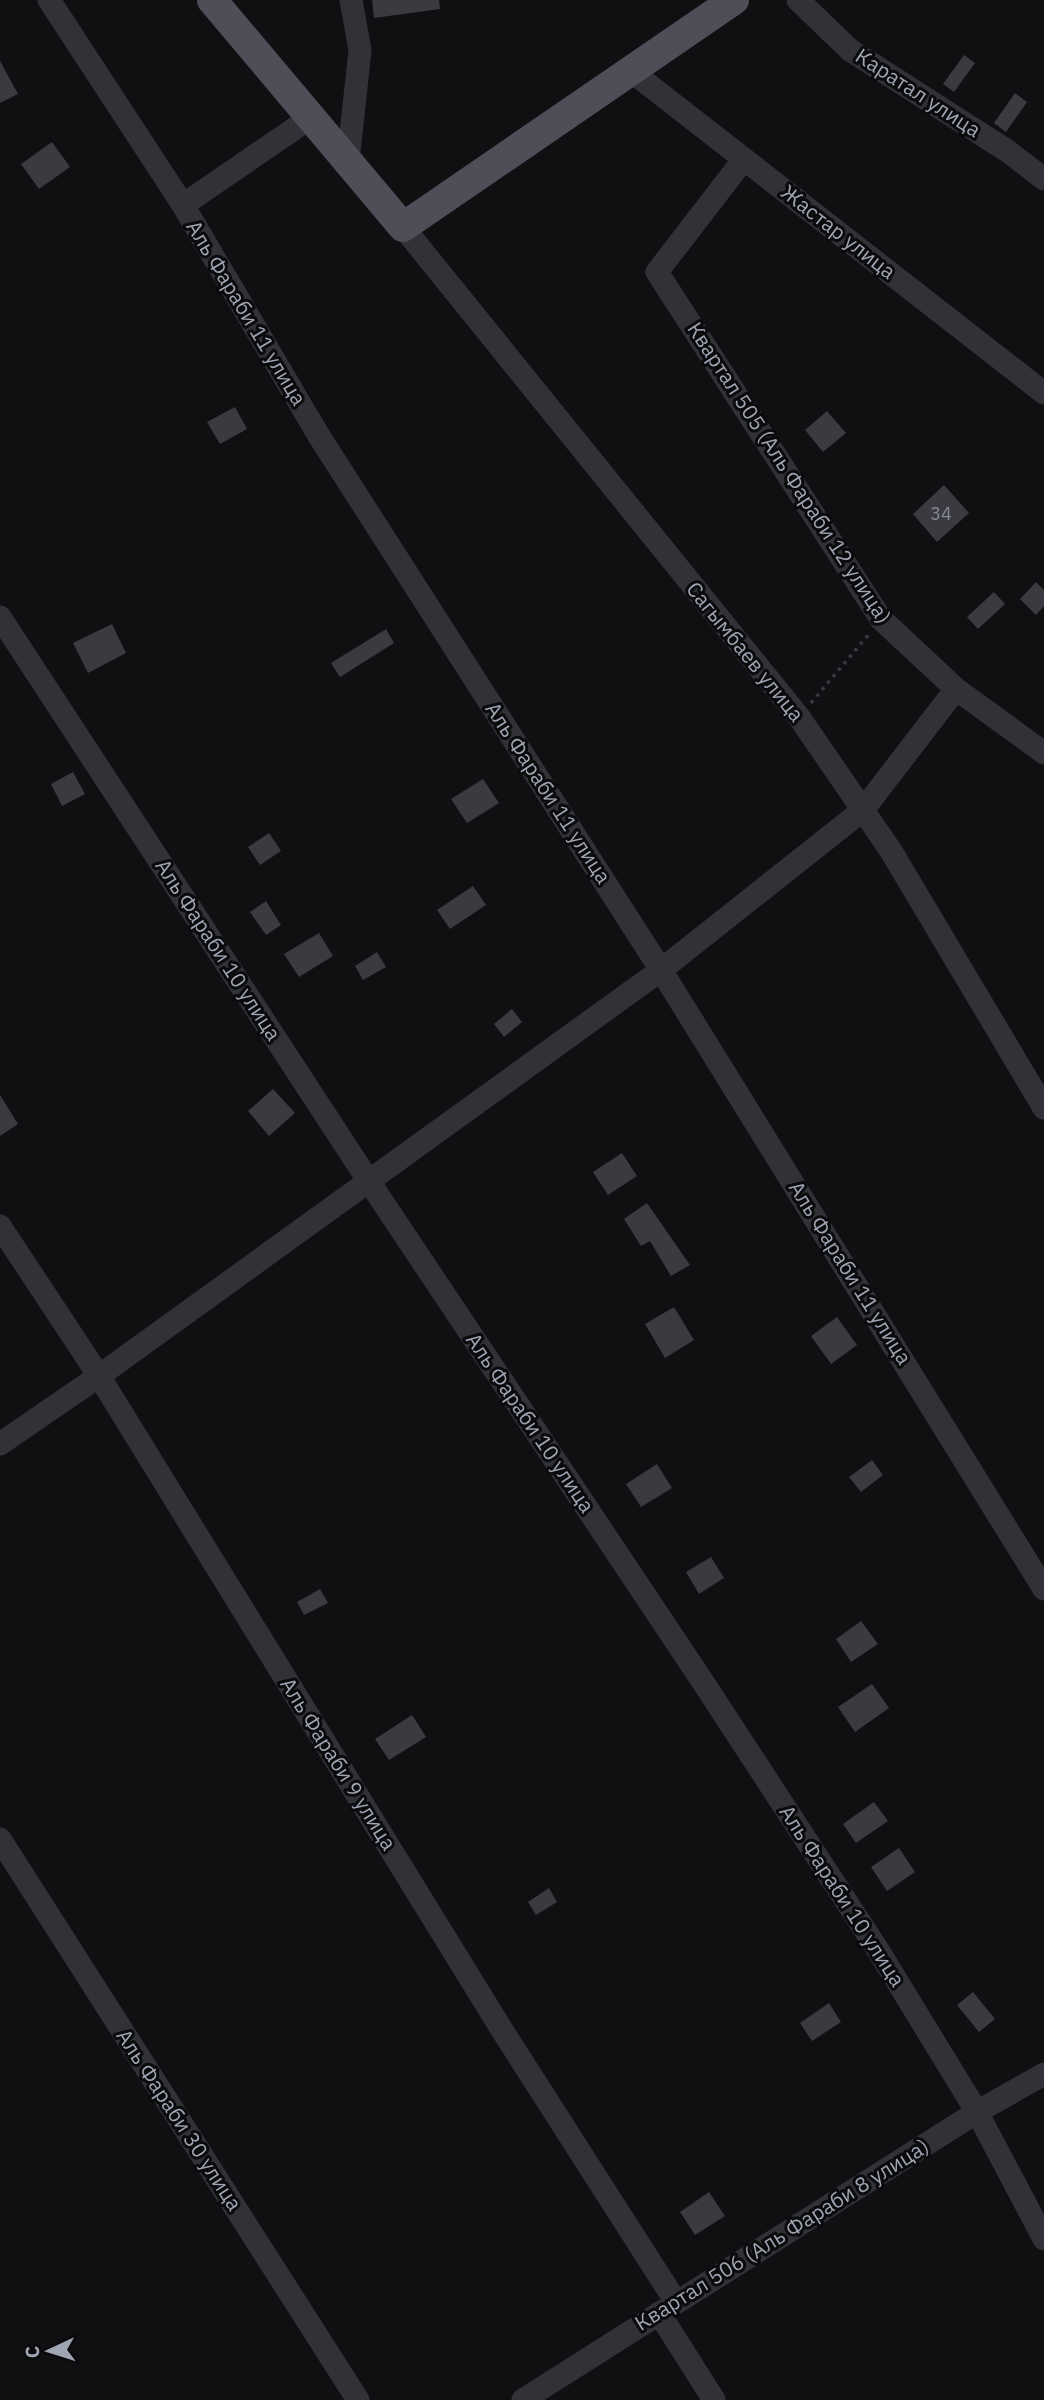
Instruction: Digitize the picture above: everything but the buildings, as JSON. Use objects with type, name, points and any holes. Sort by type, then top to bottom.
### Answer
[{"type":"main road","points":[[212,0],[403,227],[734,0]]},
{"type":"street","name":"Аль Фараби 11 улица","points":[[49,0],[183,205],[319,436],[661,970],[1044,1589]]},
{"type":"street","points":[[212,0],[219,0]]},
{"type":"street","points":[[348,162],[360,50],[351,0]]},
{"type":"street","name":"Каратал улица","points":[[798,0],[850,50],[1009,152],[1044,179]]},
{"type":"street","name":"Жастар улица","points":[[631,71],[1044,393]]},
{"type":"street","points":[[183,205],[310,118]]},
{"type":"street","name":"Квартал 505 (Аль Фараби 12 улица)","points":[[744,159],[657,272],[881,619],[956,689],[1044,753]]},
{"type":"street","name":"Сагымбаев улица","points":[[403,227],[799,717],[898,862],[1044,1108]]},
{"type":"street","name":"Аль Фараби 10 улица","points":[[0,617],[368,1181],[878,1950],[977,2112],[1044,2239]]},
{"type":"street","points":[[0,1444],[99,1376],[661,970],[863,810],[956,689]]},
{"type":"street","name":"Аль Фараби 9 улица","points":[[0,1226],[99,1376],[502,2030],[667,2307],[714,2400]]},
{"type":"street","name":"Аль Фараби 30 улица","points":[[0,1839],[358,2400]]},
{"type":"street","name":"Квартал 506 (Аль Фараби 8 улица)","points":[[523,2400],[977,2112],[1044,2074]]},
{"type":"path","points":[[799,717],[881,619]]}]
